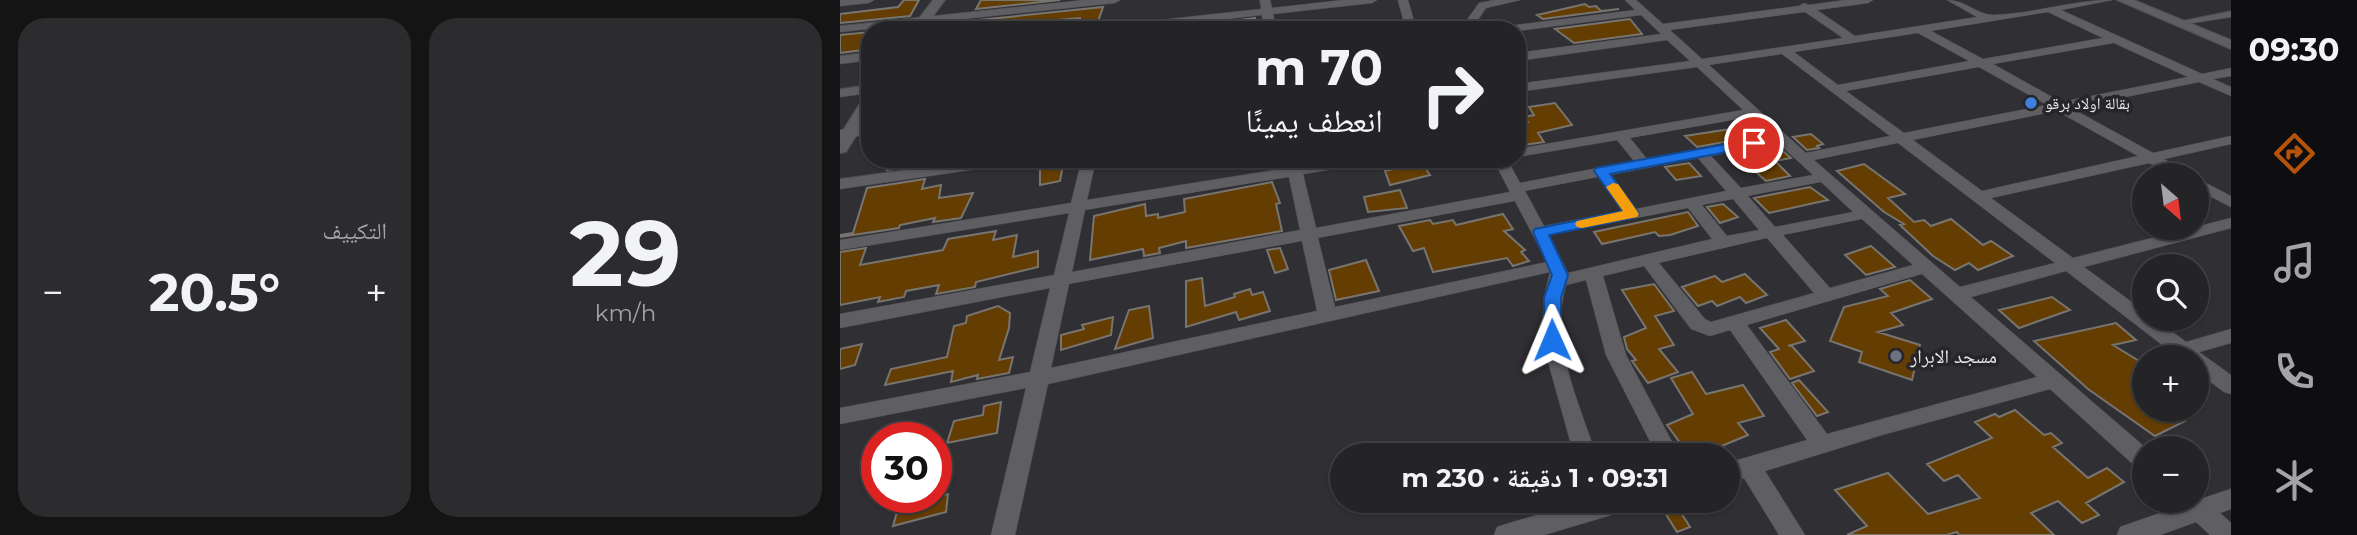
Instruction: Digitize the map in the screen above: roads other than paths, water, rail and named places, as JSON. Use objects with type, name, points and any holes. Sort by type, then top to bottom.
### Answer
[{"type":"street","points":[[840,3],[869,0]]},
{"type":"street","points":[[922,21],[939,0]]},
{"type":"street","points":[[991,21],[1373,0]]},
{"type":"street","points":[[1403,0],[1410,21]]},
{"type":"street","points":[[1471,21],[1483,5],[1515,0]]},
{"type":"street","points":[[1794,0],[1854,40]]},
{"type":"street","points":[[1526,55],[1868,0]]},
{"type":"street","points":[[1952,0],[1987,18]]},
{"type":"street","points":[[1526,87],[1702,64],[2107,0]]},
{"type":"street","points":[[2123,0],[2231,45]]},
{"type":"street","points":[[2134,0],[2231,39]]},
{"type":"street","points":[[1526,26],[1636,6],[1865,214],[2132,449]]},
{"type":"street","points":[[2050,9],[2231,92]]},
{"type":"street","points":[[2187,21],[2231,14]]},
{"type":"street","points":[[840,29],[861,28]]},
{"type":"street","points":[[1920,29],[2160,163]]},
{"type":"street","points":[[1835,89],[2115,39]]},
{"type":"street","points":[[1784,50],[2175,345]]},
{"type":"street","points":[[840,60],[861,57]]},
{"type":"street","points":[[1803,158],[2231,72]]},
{"type":"street","points":[[840,93],[861,90]]},
{"type":"street","points":[[840,148],[845,134],[861,112]]},
{"type":"street","points":[[1526,151],[1753,112]]},
{"type":"street","points":[[1622,135],[1643,164]]},
{"type":"street","points":[[840,321],[1307,235],[1518,192],[1601,171],[1781,138]]},
{"type":"street","points":[[1979,196],[2231,141]]},
{"type":"street","points":[[1701,153],[1826,295]]},
{"type":"street","points":[[840,184],[954,168]]},
{"type":"street","points":[[1003,535],[1087,168]]},
{"type":"street","points":[[840,245],[1078,208],[1284,168]]},
{"type":"street","points":[[1294,168],[1307,235],[1328,316]]},
{"type":"street","points":[[1505,168],[1541,232],[1558,273],[1553,298],[1552,340],[1581,443]]},
{"type":"street","points":[[1601,171],[1632,214]]},
{"type":"street","points":[[1541,232],[1824,177]]},
{"type":"street","points":[[2209,190],[2231,202]]},
{"type":"street","points":[[1691,202],[1723,242]]},
{"type":"street","points":[[840,416],[1039,378],[1328,316],[1558,273],[1593,272],[1723,242],[1865,214]]},
{"type":"street","points":[[1958,294],[2231,223]]},
{"type":"street","points":[[1647,260],[1703,328],[1734,322],[1927,267]]},
{"type":"street","points":[[1593,272],[1616,355],[1662,443]]},
{"type":"street","points":[[1734,322],[1822,444]]},
{"type":"street","points":[[2209,346],[2231,335]]},
{"type":"street","points":[[2209,370],[2231,386]]},
{"type":"street","points":[[1740,469],[1822,444],[2056,380]]},
{"type":"street","points":[[1740,472],[1793,535]]},
{"type":"street","points":[[2209,503],[2231,499]]},
{"type":"street","points":[[1506,535],[1571,513]]},
{"type":"street","points":[[2129,535],[2177,513]]},
{"type":"street","points":[[2203,513],[2227,535]]},
{"type":"place","name":"بقالة اولاد برقو","points":[[2031,103]]},
{"type":"place","name":"مسجد الابرار","points":[[1896,356]]}]
